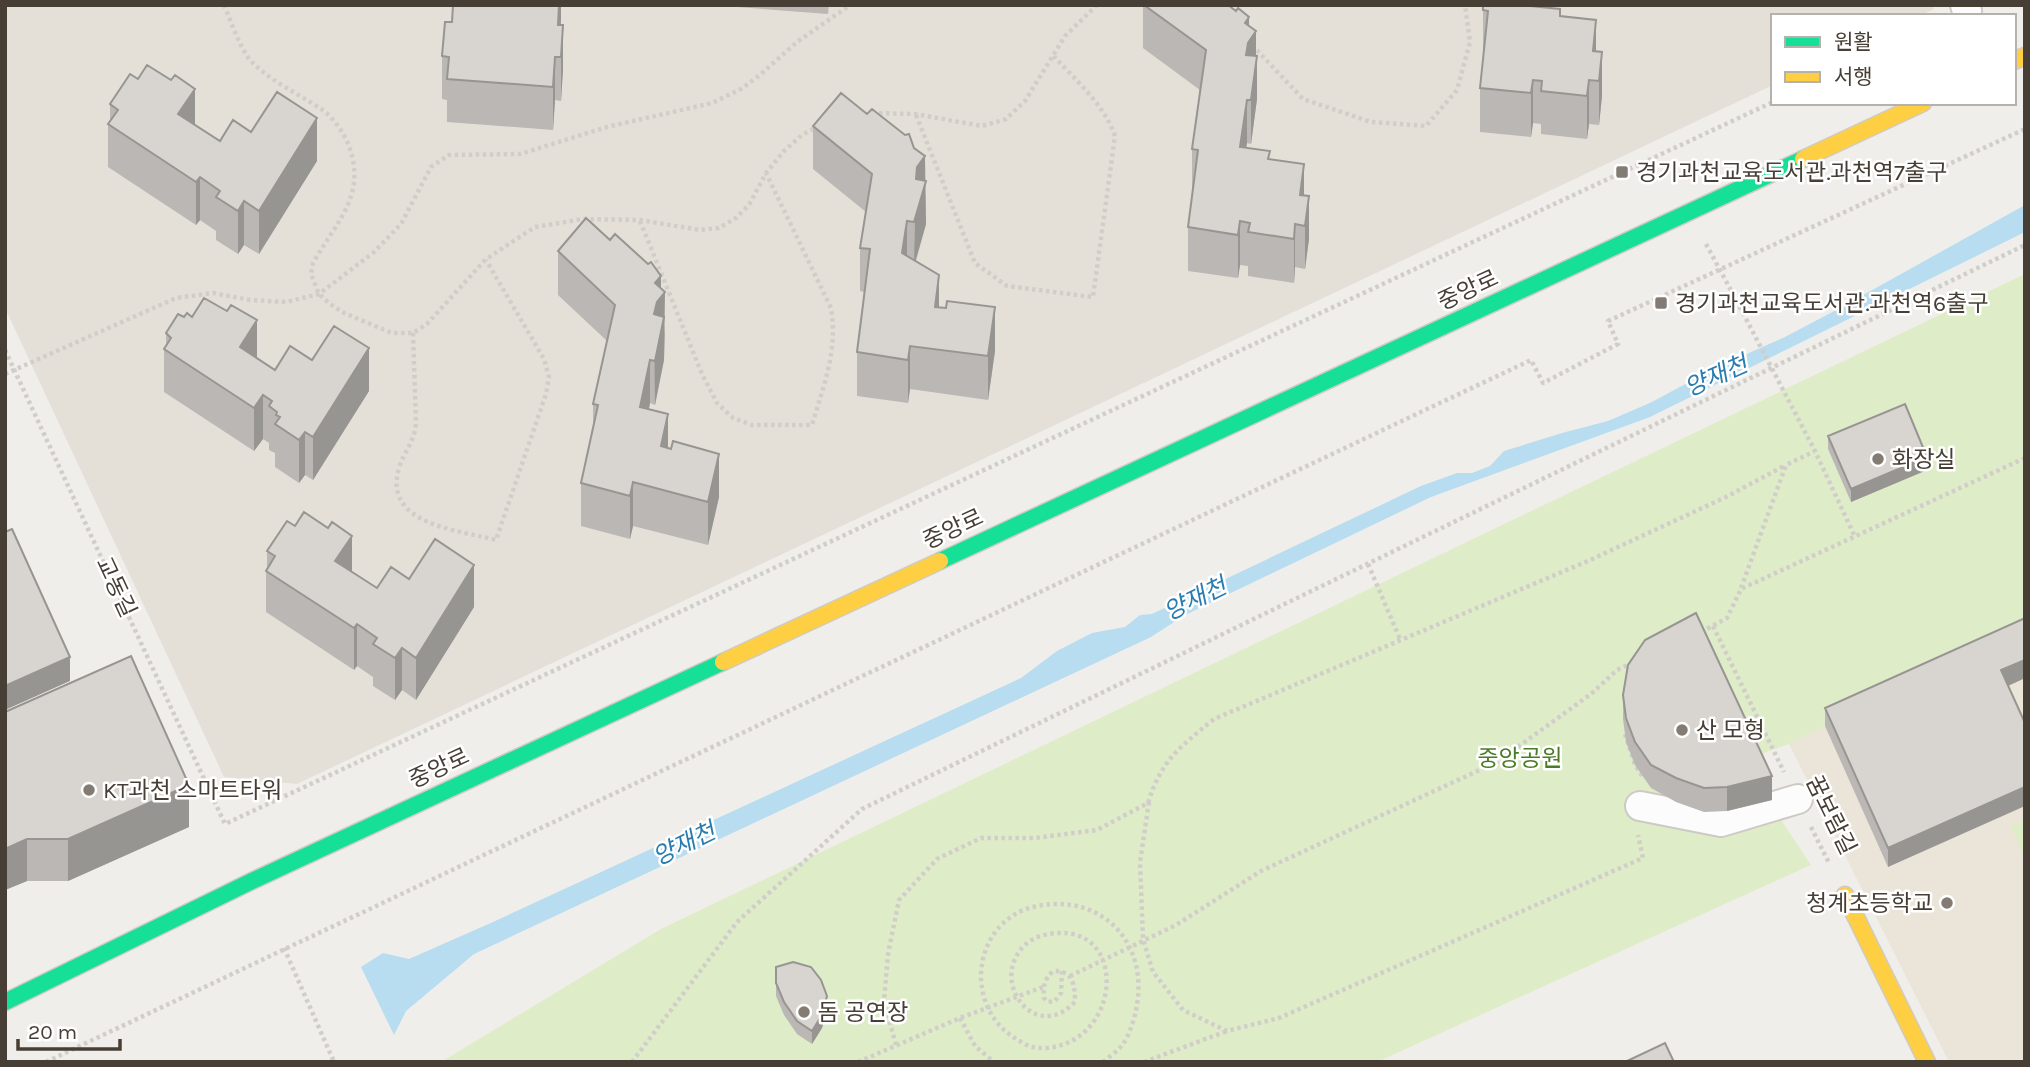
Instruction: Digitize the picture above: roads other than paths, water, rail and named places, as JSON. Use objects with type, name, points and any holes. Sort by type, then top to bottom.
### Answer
[{"type":"street","name":"중앙로","points":[[5,1002],[265,875],[1919,105]]},
{"type":"street","points":[[1640,806],[1721,822],[1798,799]]},
{"type":"street","points":[[1845,895],[1927,1062]]},
{"type":"water","name":"양재천","points":[[2025,205],[2025,232],[1650,417],[1431,497],[1185,615],[1151,637],[474,954],[406,1011],[394,1035],[361,967],[383,953],[409,959],[493,922],[1021,678],[1057,651],[1092,633],[1125,627],[1140,615],[1152,614],[1421,486],[1457,473],[1472,473],[1490,466],[1504,451],[1608,421],[1652,402],[1715,368],[1785,337],[1840,308]]},
{"type":"place","name":"경기과천교육도서관.과천역7출구","points":[[1622,172]]},
{"type":"place","name":"경기과천교육도서관.과천역6출구","points":[[1661,303]]},
{"type":"place","name":"화장실","points":[[1878,459]]},
{"type":"place","name":"산 모형","points":[[1682,730]]},
{"type":"place","name":"KT과천 스마트타워","points":[[89,790]]},
{"type":"place","name":"청계초등학교","points":[[1947,903]]},
{"type":"place","name":"돔 공연장","points":[[804,1012]]},
{"type":"park label","name":"중앙공원","points":[[1520,758]]}]
